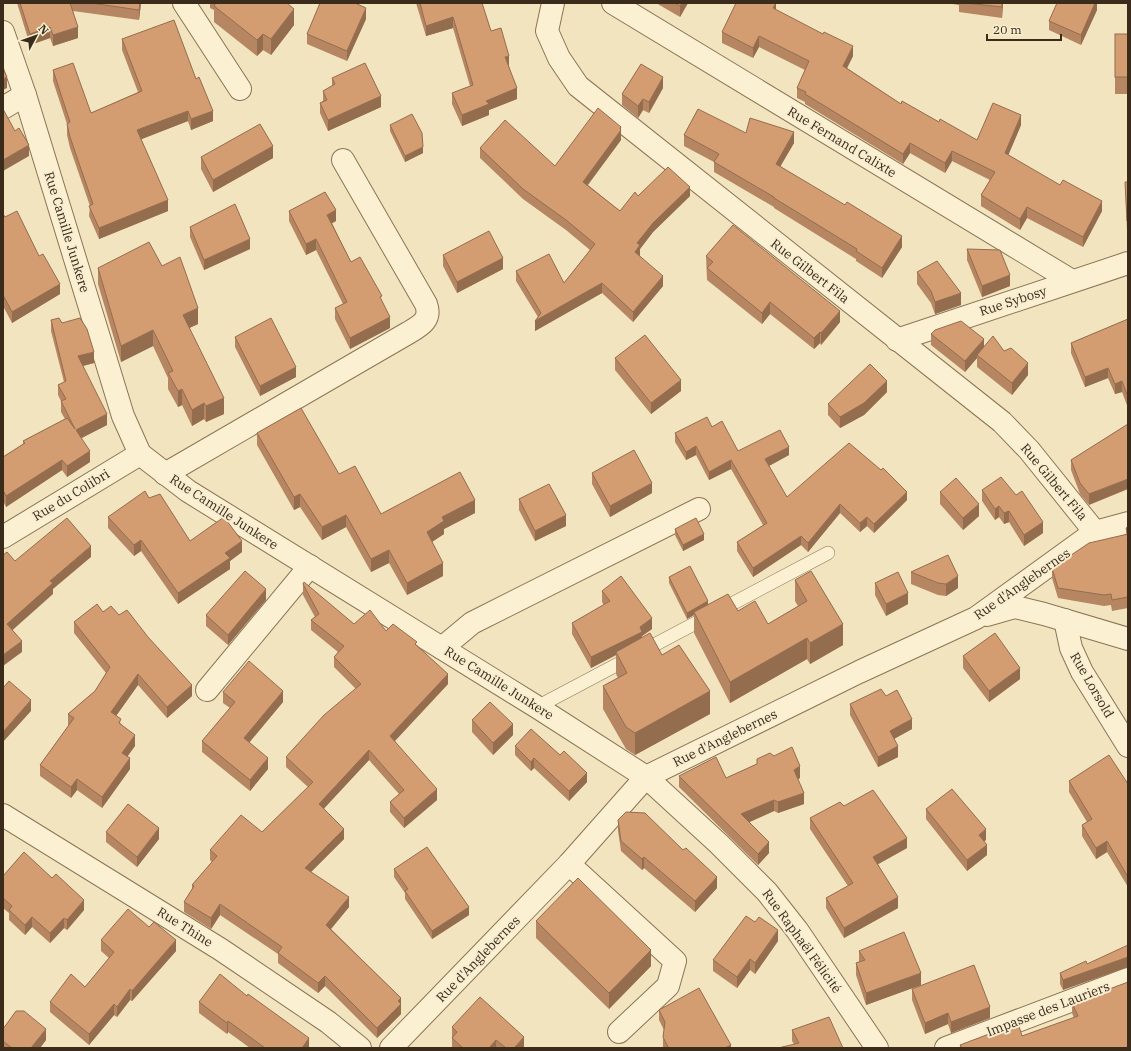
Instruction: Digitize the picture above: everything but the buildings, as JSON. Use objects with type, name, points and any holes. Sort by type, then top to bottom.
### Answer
[{"type":"street","points":[[184,3],[240,89]]},
{"type":"street","name":"Rue Gilbert Fila","points":[[552,3],[546,31],[559,58],[578,86],[1002,422],[1028,450],[1094,532]]},
{"type":"street","name":"Rue Fernand Calixte","points":[[613,3],[1072,281]]},
{"type":"street","name":"Rue Camille Junkere","points":[[3,32],[25,96],[110,376],[123,416],[140,454],[188,491],[537,707],[646,777]]},
{"type":"street","points":[[3,108],[25,96]]},
{"type":"street","points":[[165,474],[408,333],[423,324],[427,318],[429,312],[426,304],[343,160]]},
{"type":"street","name":"Rue Sybosy","points":[[897,340],[1128,263]]},
{"type":"street","name":"Rue du Colibri","points":[[3,537],[140,454]]},
{"type":"street","points":[[442,648],[472,623],[699,510]]},
{"type":"street","name":"Rue d'Anglebernes","points":[[391,1048],[569,864],[646,777],[860,672],[976,618],[1094,532],[1128,523]]},
{"type":"street","points":[[207,690],[310,566]]},
{"type":"street","points":[[976,618],[1015,607],[1128,639]]},
{"type":"street","name":"Rue Lorsold","points":[[1065,620],[1071,648],[1082,672],[1128,746]]},
{"type":"street","name":"Rue Raphaël Félicité","points":[[646,777],[719,844],[767,892],[797,930],[877,1048]]},
{"type":"street","name":"Rue Thine","points":[[3,815],[220,949],[328,1022],[360,1048]]},
{"type":"street","points":[[569,864],[675,961],[668,986],[620,1032]]},
{"type":"street","name":"Impasse des Lauriers","points":[[946,1048],[1128,979]]},
{"type":"lane","points":[[537,707],[828,554]]}]
